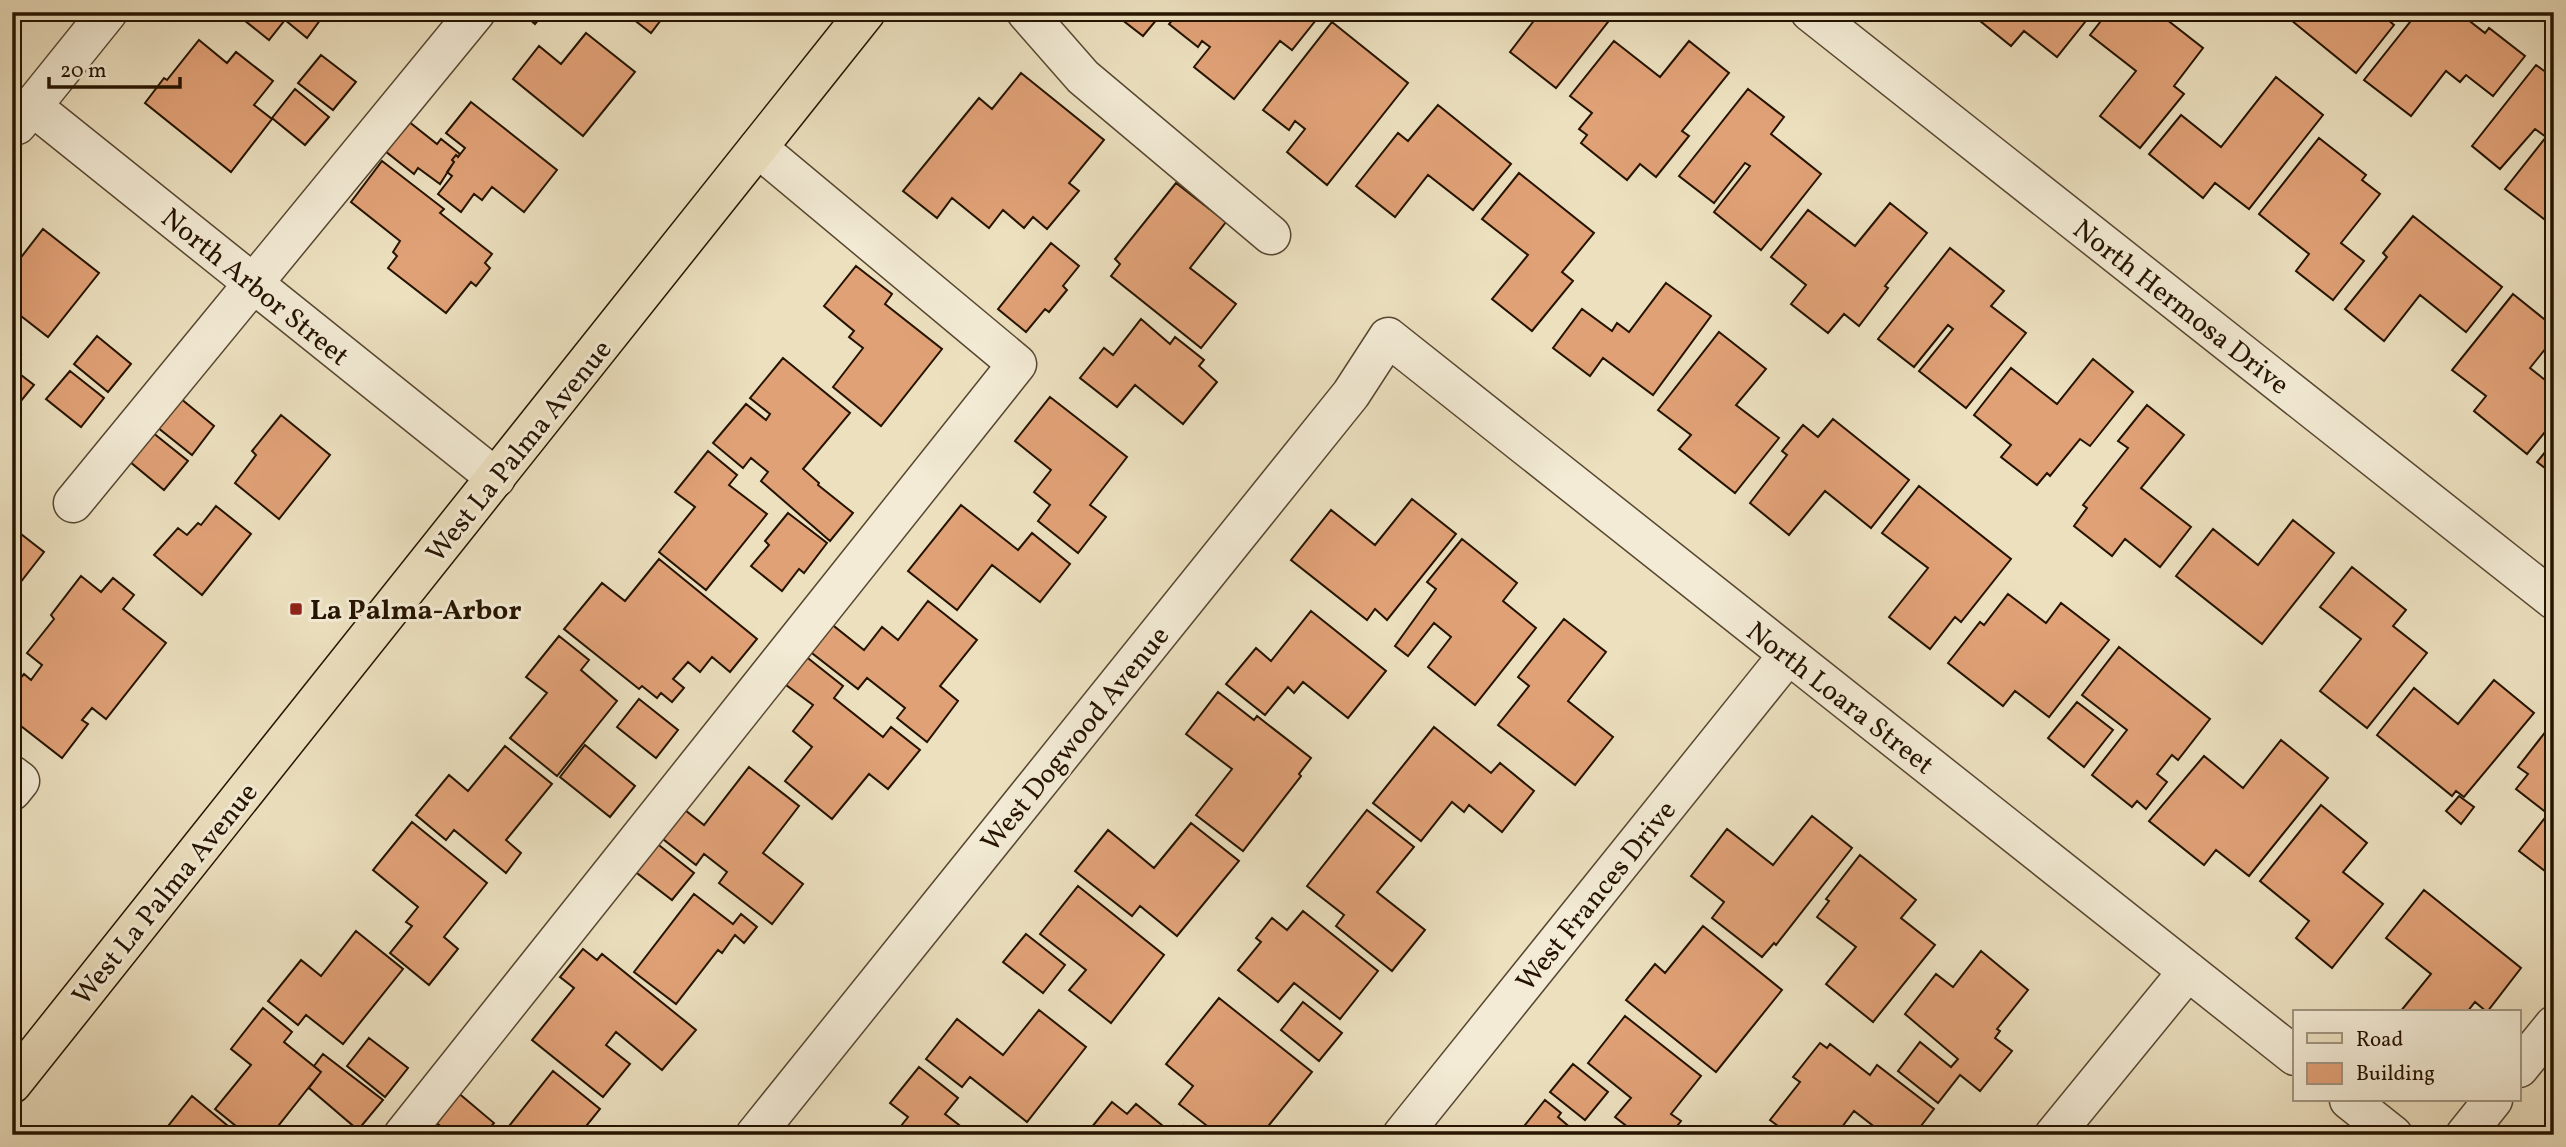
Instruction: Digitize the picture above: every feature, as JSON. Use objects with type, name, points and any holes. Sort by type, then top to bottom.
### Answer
[{"type":"main road","name":"West La Palma Avenue","points":[[12,1084],[866,12]]},
{"type":"street","points":[[19,116],[108,12]]},
{"type":"street","points":[[73,503],[475,12]]},
{"type":"street","points":[[1026,12],[1083,77],[1270,235]]},
{"type":"street","name":"North Hermosa Drive","points":[[1811,12],[2554,600]]},
{"type":"street","name":"North Arbor Street","points":[[19,116],[253,282],[496,478]]},
{"type":"street","points":[[403,1135],[1017,364],[758,148]]},
{"type":"street","name":"North Loara Street","points":[[1388,337],[2293,1054]]},
{"type":"street","name":"West Dogwood Avenue","points":[[755,1135],[1342,405],[1388,337]]},
{"type":"street","name":"West Frances Drive","points":[[1402,1135],[1788,655]]},
{"type":"street","points":[[12,775],[20,781],[12,791]]},
{"type":"street","points":[[2054,1135],[2188,971]]},
{"type":"street","points":[[2520,1067],[2554,1025]]},
{"type":"street","points":[[2352,1102],[2393,1135]]},
{"type":"street","points":[[2465,1135],[2491,1102]]},
{"type":"building","points":[[234,12],[326,12],[307,38],[285,20],[269,40]]},
{"type":"building","points":[[521,12],[545,12],[535,24]]},
{"type":"building","points":[[624,12],[667,12],[651,33]]},
{"type":"building","points":[[1112,12],[1163,12],[1143,36]]},
{"type":"building","points":[[1179,12],[1309,12],[1316,20],[1292,50],[1280,41],[1234,99],[1194,67],[1210,47],[1202,41],[1198,47],[1169,24]]},
{"type":"building","points":[[1529,12],[1615,13],[1556,88],[1510,52],[1536,18]]},
{"type":"building","points":[[1969,12],[2093,12],[2057,57],[2024,31],[2011,46]]},
{"type":"building","points":[[2108,12],[2157,12],[2203,48],[2174,86],[2184,94],[2140,148],[2100,116],[2136,71],[2090,35]]},
{"type":"building","points":[[2281,12],[2379,12],[2394,25],[2356,73]]},
{"type":"building","points":[[2418,12],[2458,12],[2485,33],[2489,28],[2525,56],[2493,96],[2466,75],[2460,82],[2446,71],[2411,116],[2364,80]]},
{"type":"building","points":[[1332,22],[1408,83],[1327,185],[1287,152],[1305,129],[1295,121],[1289,130],[1263,110]]},
{"type":"building","points":[[586,33],[635,72],[583,136],[513,79],[539,46],[561,64]]},
{"type":"building","points":[[199,40],[227,63],[236,52],[273,81],[254,105],[272,119],[231,172],[145,103]]},
{"type":"building","points":[[1614,41],[1660,77],[1689,41],[1729,73],[1682,131],[1689,136],[1656,177],[1640,164],[1627,180],[1581,143],[1587,135],[1579,129],[1592,113],[1570,96]]},
{"type":"building","points":[[321,55],[356,82],[333,110],[298,83]]},
{"type":"building","points":[[2536,65],[2554,78],[2553,226],[2505,189],[2546,137],[2535,129],[2500,169],[2472,146]]},
{"type":"building","points":[[1021,73],[1104,140],[1069,183],[1079,191],[1047,229],[1033,217],[1024,228],[1003,210],[989,228],[952,198],[937,218],[903,191],[979,98],[992,109]]},
{"type":"building","points":[[2276,77],[2323,115],[2249,209],[2215,183],[2203,198],[2149,154],[2181,115],[2221,147]]},
{"type":"building","points":[[295,89],[329,117],[305,145],[272,118]]},
{"type":"building","points":[[1748,89],[1784,117],[1771,134],[1821,174],[1761,250],[1714,212],[1750,166],[1745,163],[1714,203],[1679,176]]},
{"type":"building","points":[[471,102],[557,170],[524,212],[492,187],[482,200],[474,194],[461,212],[438,194],[452,176],[447,172],[454,162],[452,160],[465,148],[446,133]]},
{"type":"building","points":[[1438,105],[1511,164],[1473,210],[1428,175],[1395,217],[1356,186],[1398,133],[1408,141]]},
{"type":"building","points":[[403,117],[437,144],[441,139],[460,154],[452,160],[454,162],[440,184],[418,168],[414,174],[380,147]]},
{"type":"building","points":[[2319,138],[2366,175],[2362,180],[2380,194],[2341,243],[2364,261],[2333,300],[2296,271],[2309,254],[2259,214]]},
{"type":"building","points":[[382,161],[444,209],[440,213],[492,254],[485,263],[490,268],[476,286],[471,282],[446,313],[388,268],[397,256],[393,252],[400,241],[351,202]]},
{"type":"building","points":[[1519,173],[1594,233],[1562,272],[1573,281],[1532,331],[1492,299],[1528,255],[1482,219]]},
{"type":"building","points":[[1176,183],[1226,222],[1190,268],[1236,304],[1201,348],[1111,276],[1120,264],[1115,259]]},
{"type":"building","points":[[1890,203],[1927,233],[1885,286],[1888,288],[1859,326],[1844,314],[1828,333],[1791,304],[1806,285],[1771,257],[1808,210],[1855,246]]},
{"type":"building","points":[[2413,216],[2502,287],[2466,332],[2420,295],[2384,341],[2345,309],[2387,257],[2383,253]]},
{"type":"building","points":[[43,229],[99,273],[48,337],[12,309],[12,269]]},
{"type":"building","points":[[1051,243],[1079,266],[1063,286],[1067,290],[1049,312],[1045,309],[1026,332],[998,309]]},
{"type":"building","points":[[1950,248],[2004,291],[1991,306],[2026,333],[1966,408],[1919,371],[1953,329],[1948,325],[1914,367],[1878,339]]},
{"type":"building","points":[[856,266],[892,294],[885,304],[942,349],[881,426],[833,387],[863,348],[849,337],[854,331],[824,306]]},
{"type":"building","points":[[1666,283],[1711,316],[1653,395],[1603,358],[1590,376],[1553,348],[1582,309],[1612,331],[1617,323],[1629,332]]},
{"type":"building","points":[[2513,294],[2554,327],[2554,338],[2530,368],[2554,387],[2554,421],[2527,454],[2474,411],[2486,396],[2452,370]]},
{"type":"building","points":[[1141,319],[1170,344],[1175,337],[1204,360],[1199,366],[1217,382],[1183,424],[1135,385],[1117,407],[1080,378],[1104,348],[1113,355]]},
{"type":"building","points":[[1719,332],[1766,369],[1736,405],[1779,438],[1735,493],[1679,449],[1691,435],[1658,410]]},
{"type":"building","points":[[97,336],[131,364],[108,392],[74,364]]},
{"type":"building","points":[[12,348],[21,355],[12,366]]},
{"type":"building","points":[[783,358],[850,413],[803,469],[818,485],[853,513],[830,541],[761,481],[768,472],[751,458],[743,468],[713,443],[746,404],[766,420],[770,414],[750,398]]},
{"type":"building","points":[[2093,359],[2133,392],[2090,446],[2080,439],[2050,476],[2047,473],[2037,485],[2001,457],[2011,445],[1974,415],[2011,368],[2057,404]]},
{"type":"building","points":[[12,368],[34,385],[12,412]]},
{"type":"building","points":[[70,371],[104,398],[81,427],[46,399]]},
{"type":"building","points":[[1050,397],[1127,457],[1090,505],[1106,517],[1078,553],[1038,521],[1050,505],[1034,492],[1051,470],[1015,441]]},
{"type":"building","points":[[180,398],[214,426],[192,455],[157,427]]},
{"type":"building","points":[[2147,405],[2184,435],[2141,488],[2191,527],[2160,567],[2125,539],[2112,556],[2074,526],[2087,508],[2083,505],[2128,448],[2118,441]]},
{"type":"building","points":[[281,415],[330,455],[279,519],[235,483],[256,455],[252,451]]},
{"type":"building","points":[[1833,419],[1909,480],[1871,528],[1825,491],[1789,535],[1750,503],[1787,455],[1782,451],[1803,425],[1818,437]]},
{"type":"building","points":[[152,432],[188,461],[164,490],[129,461]]},
{"type":"building","points":[[2554,441],[2554,475],[2537,462]]},
{"type":"building","points":[[708,451],[737,475],[729,485],[767,514],[706,590],[659,552],[695,507],[675,492]]},
{"type":"building","points":[[1919,486],[2011,559],[1961,622],[1955,617],[1930,649],[1889,617],[1928,568],[1882,533]]},
{"type":"building","points":[[1412,499],[1456,534],[1387,620],[1375,609],[1367,620],[1291,560],[1331,510],[1375,545]]},
{"type":"building","points":[[961,505],[1018,550],[1032,533],[1070,564],[1040,602],[992,565],[957,610],[908,571]]},
{"type":"building","points":[[216,506],[251,534],[202,595],[154,555],[178,528],[187,535],[198,523],[201,525]]},
{"type":"building","points":[[788,513],[827,543],[804,573],[799,569],[782,591],[751,566],[769,545],[765,541]]},
{"type":"building","points":[[2293,520],[2334,553],[2262,644],[2176,576],[2213,529],[2258,565]]},
{"type":"building","points":[[12,527],[44,552],[13,592],[12,591]]},
{"type":"building","points":[[1462,539],[1517,583],[1503,601],[1536,628],[1475,705],[1428,667],[1451,637],[1434,623],[1408,656],[1395,646],[1436,589],[1427,582]]},
{"type":"building","points":[[659,559],[757,639],[730,672],[712,657],[700,672],[688,662],[673,679],[684,688],[672,702],[661,693],[657,698],[642,686],[639,689],[564,629],[602,583],[625,601]]},
{"type":"building","points":[[2352,567],[2406,610],[2393,626],[2427,653],[2367,728],[2320,691],[2361,639],[2320,607]]},
{"type":"building","points":[[81,576],[101,592],[113,578],[134,595],[123,609],[166,643],[106,719],[92,708],[82,720],[88,724],[62,758],[12,719],[12,688],[24,674],[31,680],[42,665],[27,653],[54,619],[51,615]]},
{"type":"building","points":[[2008,594],[2046,623],[2061,603],[2109,640],[2049,717],[2015,691],[2003,706],[1948,663],[1980,622],[1984,625]]},
{"type":"building","points":[[928,601],[977,640],[940,686],[958,701],[927,742],[897,718],[905,708],[867,678],[858,689],[808,650],[830,623],[864,650],[882,627],[898,640]]},
{"type":"building","points":[[1311,611],[1386,671],[1348,718],[1303,682],[1294,693],[1288,687],[1265,715],[1226,684],[1256,648],[1271,661]]},
{"type":"building","points":[[1564,619],[1606,652],[1568,701],[1613,737],[1575,785],[1498,725],[1529,686],[1518,677]]},
{"type":"building","points":[[559,636],[589,660],[581,670],[617,701],[557,776],[510,738],[547,693],[526,677]]},
{"type":"building","points":[[2119,647],[2210,719],[2178,760],[2172,755],[2157,774],[2167,782],[2146,809],[2137,801],[2132,807],[2092,775],[2127,730],[2082,695]]},
{"type":"building","points":[[804,655],[843,686],[834,698],[883,737],[891,727],[920,750],[888,789],[869,774],[832,819],[785,781],[812,747],[793,731],[813,705],[782,682]]},
{"type":"building","points":[[2494,680],[2534,713],[2464,797],[2456,791],[2452,796],[2377,735],[2414,688],[2458,724]]},
{"type":"building","points":[[1218,692],[1254,720],[1257,716],[1311,758],[1299,774],[1301,776],[1243,851],[1196,815],[1232,769],[1186,734]]},
{"type":"building","points":[[639,699],[678,730],[656,758],[617,727]]},
{"type":"building","points":[[2077,702],[2113,730],[2084,767],[2048,738]]},
{"type":"building","points":[[2550,726],[2554,729],[2554,878],[2519,851],[2548,814],[2516,789],[2528,774],[2518,767]]},
{"type":"building","points":[[1434,727],[1491,773],[1500,763],[1534,791],[1502,832],[1469,805],[1464,812],[1452,802],[1421,841],[1373,803]]},
{"type":"building","points":[[2281,740],[2328,778],[2249,876],[2216,850],[2204,865],[2149,821],[2204,756],[2243,788]]},
{"type":"building","points":[[585,745],[635,786],[610,817],[560,777]]},
{"type":"building","points":[[505,746],[552,784],[506,840],[521,853],[506,873],[454,830],[446,840],[416,815],[449,775],[468,791]]},
{"type":"building","points":[[749,767],[799,806],[763,853],[803,884],[772,924],[719,883],[727,872],[704,854],[696,865],[654,832],[676,803],[704,825]]},
{"type":"building","points":[[2459,796],[2474,807],[2461,824],[2446,811]]},
{"type":"building","points":[[2321,805],[2367,843],[2343,872],[2383,904],[2332,968],[2296,938],[2309,921],[2260,881]]},
{"type":"building","points":[[1367,810],[1414,847],[1377,892],[1425,930],[1392,971],[1336,926],[1344,915],[1307,886]]},
{"type":"building","points":[[1812,816],[1852,848],[1776,945],[1774,943],[1762,957],[1712,918],[1724,902],[1691,876],[1727,829],[1773,865]]},
{"type":"building","points":[[412,822],[487,883],[444,937],[458,949],[429,985],[390,953],[412,926],[406,922],[418,907],[373,870]]},
{"type":"building","points":[[1191,823],[1239,861],[1177,936],[1140,906],[1132,916],[1075,871],[1108,830],[1154,868]]},
{"type":"building","points":[[655,842],[694,873],[672,900],[633,870]]},
{"type":"building","points":[[1860,855],[1916,900],[1901,918],[1935,945],[1873,1022],[1826,984],[1856,947],[1817,917],[1829,901],[1826,899]]},
{"type":"building","points":[[1078,886],[1164,955],[1111,1023],[1069,990],[1086,970],[1040,934]]},
{"type":"building","points":[[2424,890],[2521,968],[2489,1010],[2475,1002],[2469,1010],[2402,1010],[2431,974],[2386,938]]},
{"type":"building","points":[[694,894],[733,924],[741,914],[757,927],[744,943],[735,935],[722,953],[718,950],[676,1004],[634,972]]},
{"type":"building","points":[[1303,911],[1378,971],[1340,1019],[1294,983],[1278,1002],[1238,970],[1261,942],[1256,938],[1272,918],[1287,930]]},
{"type":"building","points":[[1703,926],[1782,990],[1716,1072],[1626,1000],[1655,964],[1665,973]]},
{"type":"building","points":[[356,931],[403,969],[343,1044],[306,1015],[298,1025],[268,1001],[301,960],[321,976]]},
{"type":"building","points":[[1026,934],[1065,965],[1043,993],[1003,962]]},
{"type":"building","points":[[583,949],[597,960],[602,954],[696,1030],[662,1070],[616,1032],[606,1045],[630,1064],[603,1097],[532,1040],[574,988],[560,977]]},
{"type":"building","points":[[1981,951],[2028,990],[1997,1029],[2000,1031],[1995,1038],[2012,1051],[1980,1091],[1960,1075],[1938,1103],[1898,1071],[1920,1042],[1951,1067],[1958,1059],[1905,1014],[1936,974],[1953,987]]},
{"type":"building","points":[[1219,998],[1312,1072],[1261,1135],[1212,1135],[1203,1128],[1206,1125],[1179,1104],[1193,1086],[1166,1064]]},
{"type":"building","points":[[1303,1002],[1342,1033],[1319,1061],[1281,1030]]},
{"type":"building","points":[[263,1008],[292,1032],[284,1042],[321,1072],[271,1135],[247,1135],[215,1109],[251,1065],[231,1049]]},
{"type":"building","points":[[1039,1010],[1086,1047],[1027,1122],[970,1077],[962,1087],[926,1059],[957,1019],[1003,1055]]},
{"type":"building","points":[[1625,1016],[1701,1076],[1671,1114],[1681,1121],[1670,1135],[1638,1135],[1615,1117],[1631,1098],[1588,1063]]},
{"type":"building","points":[[369,1038],[408,1068],[385,1097],[347,1066]]},
{"type":"building","points":[[1820,1043],[1827,1048],[1830,1044],[1870,1075],[1877,1065],[1934,1109],[1914,1135],[1885,1135],[1854,1111],[1836,1135],[1790,1135],[1770,1120],[1800,1082],[1793,1077]]},
{"type":"building","points":[[323,1054],[383,1100],[358,1130],[309,1088],[321,1072],[314,1066]]},
{"type":"building","points":[[1573,1064],[1608,1092],[1585,1120],[1550,1092]]},
{"type":"building","points":[[919,1067],[958,1098],[945,1114],[972,1135],[894,1135],[908,1117],[890,1103]]},
{"type":"building","points":[[553,1071],[600,1109],[579,1135],[502,1135]]},
{"type":"building","points":[[456,1091],[494,1123],[484,1135],[451,1135],[433,1120]]},
{"type":"building","points":[[192,1096],[228,1126],[223,1135],[161,1135]]},
{"type":"building","points":[[1545,1100],[1561,1113],[1558,1117],[1579,1135],[1517,1135]]},
{"type":"building","points":[[1112,1102],[1127,1114],[1136,1104],[1174,1135],[1087,1133]]},
{"type":"building","points":[[429,1124],[442,1135],[420,1135]]},
{"type":"building","points":[[1184,1126],[1195,1135],[1176,1135]]},
{"type":"building","points":[[1768,1128],[1776,1135],[1762,1135]]},
{"type":"place","name":"La Palma-Arbor","points":[[296,609]]}]
